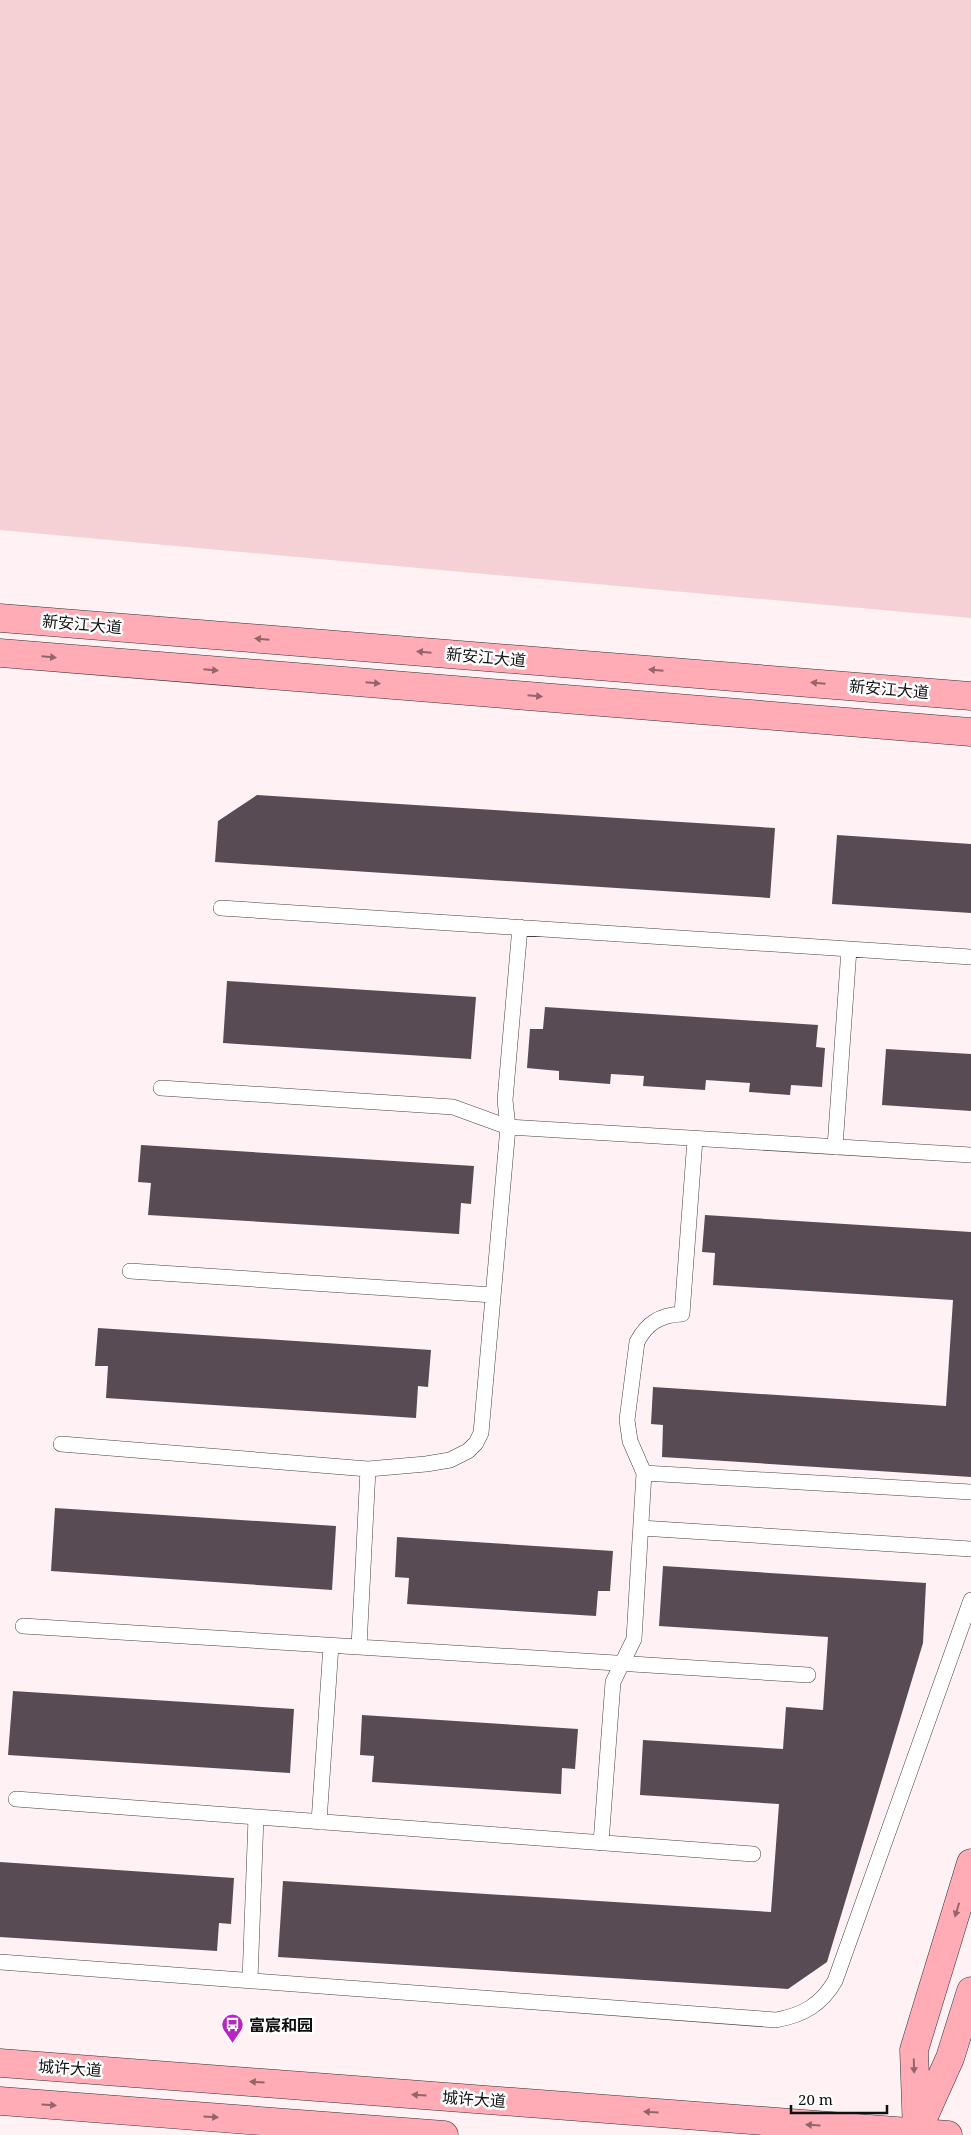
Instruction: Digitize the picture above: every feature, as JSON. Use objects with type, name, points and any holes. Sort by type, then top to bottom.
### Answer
[{"type":"main road","name":"新安江大道","points":[[0,618],[971,696]]},
{"type":"main road","points":[[0,653],[971,732]]},
{"type":"main road","points":[[917,2134],[914,2050],[971,1863]]},
{"type":"main road","points":[[917,2134],[950,2058],[971,1991]]},
{"type":"main road","name":"城许大道","points":[[0,2063],[948,2135]]},
{"type":"main road","points":[[0,2101],[444,2135]]},
{"type":"lane","points":[[221,908],[971,957]]},
{"type":"lane","points":[[61,1444],[368,1470],[450,1460],[468,1451],[476,1443],[481,1433],[508,1127],[505,1100],[520,927]]},
{"type":"lane","points":[[835,1147],[849,949]]},
{"type":"lane","points":[[161,1088],[453,1107],[508,1127],[971,1155]]},
{"type":"lane","points":[[601,1843],[613,1682],[634,1639],[644,1473],[630,1441],[627,1420],[637,1342],[643,1331],[652,1322],[661,1317],[682,1314],[695,1139]]},
{"type":"lane","points":[[130,1271],[493,1295]]},
{"type":"lane","points":[[359,1647],[368,1470]]},
{"type":"lane","points":[[644,1473],[971,1492]]},
{"type":"lane","points":[[641,1528],[971,1549]]},
{"type":"lane","points":[[0,1962],[776,2020],[792,2017],[808,2010],[828,1993],[835,1981],[971,1600]]},
{"type":"lane","points":[[23,1626],[808,1675]]},
{"type":"lane","points":[[319,1822],[331,1645]]},
{"type":"lane","points":[[16,1800],[752,1854]]},
{"type":"lane","points":[[250,1980],[256,1818]]},
{"type":"shaded area","points":[[0,0],[971,0],[971,618],[0,530]]},
{"type":"building","points":[[257,795],[775,828],[770,898],[215,862],[218,821]]},
{"type":"building","points":[[837,835],[971,844],[971,913],[832,904]]},
{"type":"building","points":[[227,981],[476,997],[471,1059],[223,1043]]},
{"type":"building","points":[[545,1007],[818,1025],[816,1047],[825,1048],[822,1087],[791,1085],[790,1095],[749,1092],[750,1083],[706,1080],[705,1090],[643,1086],[644,1076],[611,1074],[610,1084],[559,1080],[559,1071],[527,1068],[530,1029],[543,1029]]},
{"type":"building","points":[[886,1049],[971,1054],[971,1111],[882,1105]]},
{"type":"building","points":[[141,1145],[474,1166],[471,1204],[461,1203],[459,1234],[148,1215],[151,1183],[138,1182]]},
{"type":"building","points":[[705,1215],[971,1232],[971,1477],[662,1457],[663,1425],[651,1424],[653,1387],[946,1406],[953,1300],[713,1285],[715,1253],[702,1252]]},
{"type":"building","points":[[98,1328],[431,1350],[428,1387],[418,1386],[416,1418],[106,1398],[108,1366],[95,1366]]},
{"type":"building","points":[[55,1508],[336,1526],[332,1590],[51,1571]]},
{"type":"building","points":[[397,1537],[613,1551],[610,1591],[598,1591],[596,1616],[407,1604],[409,1578],[395,1577]]},
{"type":"building","points":[[663,1566],[926,1583],[923,1643],[827,1962],[788,1989],[278,1957],[283,1881],[771,1912],[779,1804],[640,1795],[643,1740],[783,1749],[786,1707],[823,1710],[828,1637],[659,1626]]},
{"type":"building","points":[[13,1691],[294,1709],[290,1773],[8,1755]]},
{"type":"building","points":[[362,1715],[578,1729],[575,1769],[562,1768],[561,1794],[372,1782],[374,1756],[360,1755]]},
{"type":"building","points":[[0,1862],[234,1878],[231,1924],[219,1923],[217,1951],[0,1937]]},
{"type":"place","name":"富宸和园","points":[[233,2044]]}]
